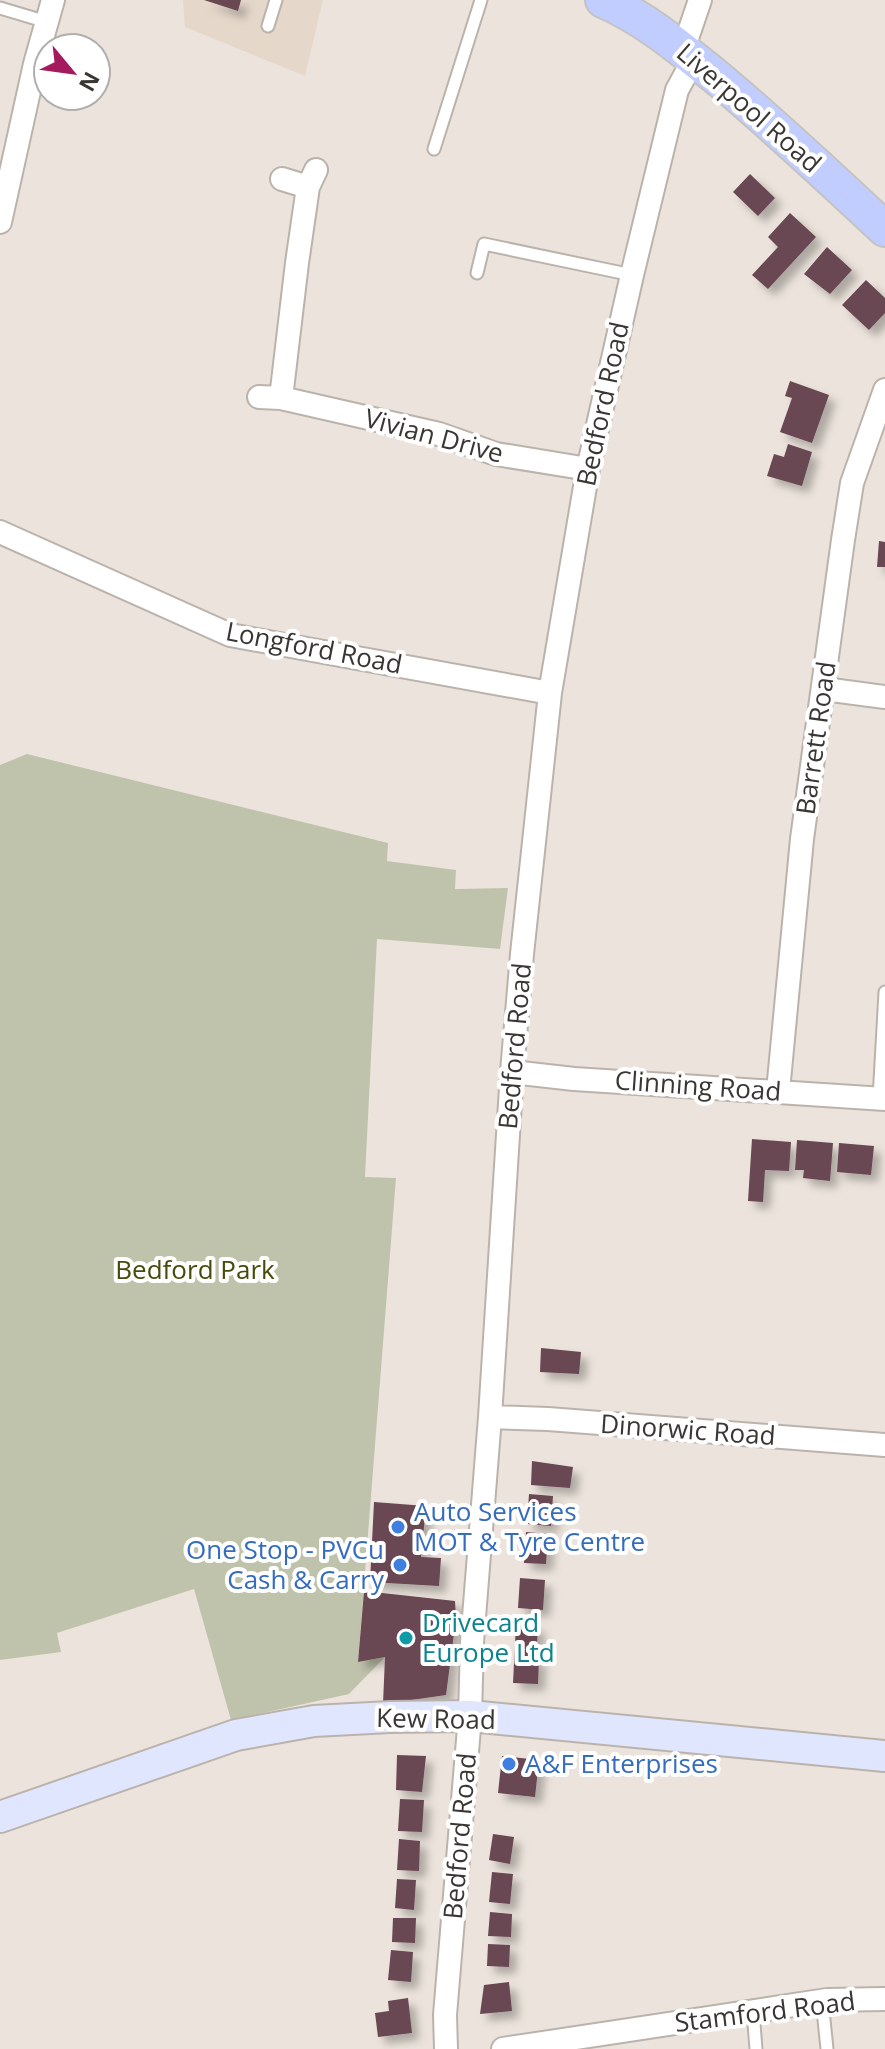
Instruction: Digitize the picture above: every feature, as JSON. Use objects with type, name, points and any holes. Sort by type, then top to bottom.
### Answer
[{"type":"main road","name":"Liverpool Road","points":[[603,0],[624,9],[688,54],[761,115],[885,229]]},
{"type":"main road","name":"Kew Road","points":[[0,1817],[236,1735],[314,1721],[470,1716],[885,1756]]},
{"type":"street","name":"Bedford Road","points":[[446,2049],[445,2015],[470,1716],[472,1642],[512,1072],[550,693],[588,469],[700,0]]},
{"type":"street","points":[[0,222],[50,11]]},
{"type":"street","name":"Vivian Drive","points":[[282,179],[312,179],[270,398],[439,434],[496,454],[588,469]]},
{"type":"street","name":"Barrett Road","points":[[778,1091],[802,839],[843,540],[852,483],[885,390]]},
{"type":"street","name":"Longford Road","points":[[0,532],[230,635],[550,693]]},
{"type":"street","points":[[824,689],[885,697]]},
{"type":"street","name":"Clinning Road","points":[[512,1072],[574,1079],[882,1099]]},
{"type":"street","name":"Dinorwic Road","points":[[490,1417],[885,1445]]},
{"type":"street","name":"Stamford Road","points":[[503,2049],[822,2000],[885,1999]]},
{"type":"lane","points":[[268,26],[276,0]]},
{"type":"lane","points":[[434,149],[481,0]]},
{"type":"lane","points":[[0,8],[50,11]]},
{"type":"lane","points":[[477,273],[484,244],[632,275]]},
{"type":"lane","points":[[882,1099],[885,992]]},
{"type":"lane","points":[[822,2000],[827,2049]]},
{"type":"lane","points":[[753,2011],[756,2049]]},
{"type":"shaded area","points":[[183,0],[323,0],[305,76],[185,27]]},
{"type":"green space","name":"Bedford Park","points":[[27,754],[388,843],[387,861],[456,870],[455,889],[508,888],[500,949],[377,939],[365,1177],[396,1178],[358,1662],[385,1657],[349,1694],[231,1720],[194,1589],[57,1633],[61,1652],[0,1660],[0,765]]},
{"type":"building","points":[[204,0],[241,0],[238,11]]},
{"type":"building","points":[[750,174],[775,198],[758,216],[733,192]]},
{"type":"building","points":[[790,213],[816,237],[768,289],[752,275],[778,247],[768,237]]},
{"type":"building","points":[[827,247],[852,270],[830,294],[804,274]]},
{"type":"building","points":[[866,280],[885,298],[885,313],[869,330],[842,305]]},
{"type":"building","points":[[790,381],[829,395],[812,443],[780,432],[792,398],[785,396]]},
{"type":"building","points":[[788,444],[812,452],[802,486],[767,476],[774,454],[784,457]]},
{"type":"building","points":[[879,541],[885,542],[885,567],[877,567]]},
{"type":"building","points":[[752,1139],[791,1142],[789,1171],[765,1170],[763,1202],[748,1201]]},
{"type":"building","points":[[797,1140],[833,1143],[830,1181],[803,1178],[804,1170],[795,1170]]},
{"type":"building","points":[[839,1143],[874,1146],[871,1175],[837,1172]]},
{"type":"building","points":[[541,1348],[581,1352],[579,1374],[540,1372]]},
{"type":"building","points":[[532,1461],[573,1467],[570,1488],[531,1485]]},
{"type":"building","points":[[529,1494],[553,1496],[551,1526],[527,1524]]},
{"type":"building","points":[[374,1502],[426,1506],[421,1557],[441,1558],[439,1586],[370,1582]]},
{"type":"building","points":[[526,1532],[548,1534],[546,1564],[524,1563]]},
{"type":"building","points":[[520,1578],[545,1580],[543,1610],[518,1608]]},
{"type":"building","name":"Drivecard Europe Ltd","points":[[364,1591],[455,1601],[456,1618],[446,1695],[383,1704],[385,1657],[358,1662]]},
{"type":"building","points":[[516,1624],[538,1625],[537,1645],[530,1644],[530,1657],[539,1658],[538,1684],[513,1683]]},
{"type":"building","points":[[397,1755],[426,1756],[422,1792],[396,1790]]},
{"type":"building","points":[[502,1756],[539,1760],[535,1797],[498,1793]]},
{"type":"building","points":[[400,1799],[424,1800],[422,1832],[398,1831]]},
{"type":"building","points":[[493,1834],[514,1837],[510,1864],[489,1860]]},
{"type":"building","points":[[399,1839],[420,1841],[419,1871],[397,1870]]},
{"type":"building","points":[[492,1872],[513,1874],[510,1904],[489,1902]]},
{"type":"building","points":[[397,1879],[416,1880],[414,1910],[395,1908]]},
{"type":"building","points":[[490,1912],[512,1914],[511,1937],[488,1936]]},
{"type":"building","points":[[393,1918],[416,1918],[415,1943],[392,1942]]},
{"type":"building","points":[[488,1944],[510,1945],[509,1967],[487,1966]]},
{"type":"building","points":[[391,1950],[413,1952],[411,1982],[388,1980]]},
{"type":"building","points":[[509,1982],[512,2011],[480,2014],[484,1985]]},
{"type":"building","points":[[408,1998],[412,2033],[378,2037],[375,2013],[389,2011],[388,2001]]},
{"type":"place","name":"Auto Services MOT & Tyre Centre","points":[[398,1527]]},
{"type":"place","name":"One Stop - PVCu Cash & Carry","points":[[400,1565]]},
{"type":"place","name":"Drivecard Europe Ltd","points":[[406,1638]]},
{"type":"place","name":"A&F Enterprises","points":[[509,1764]]}]
